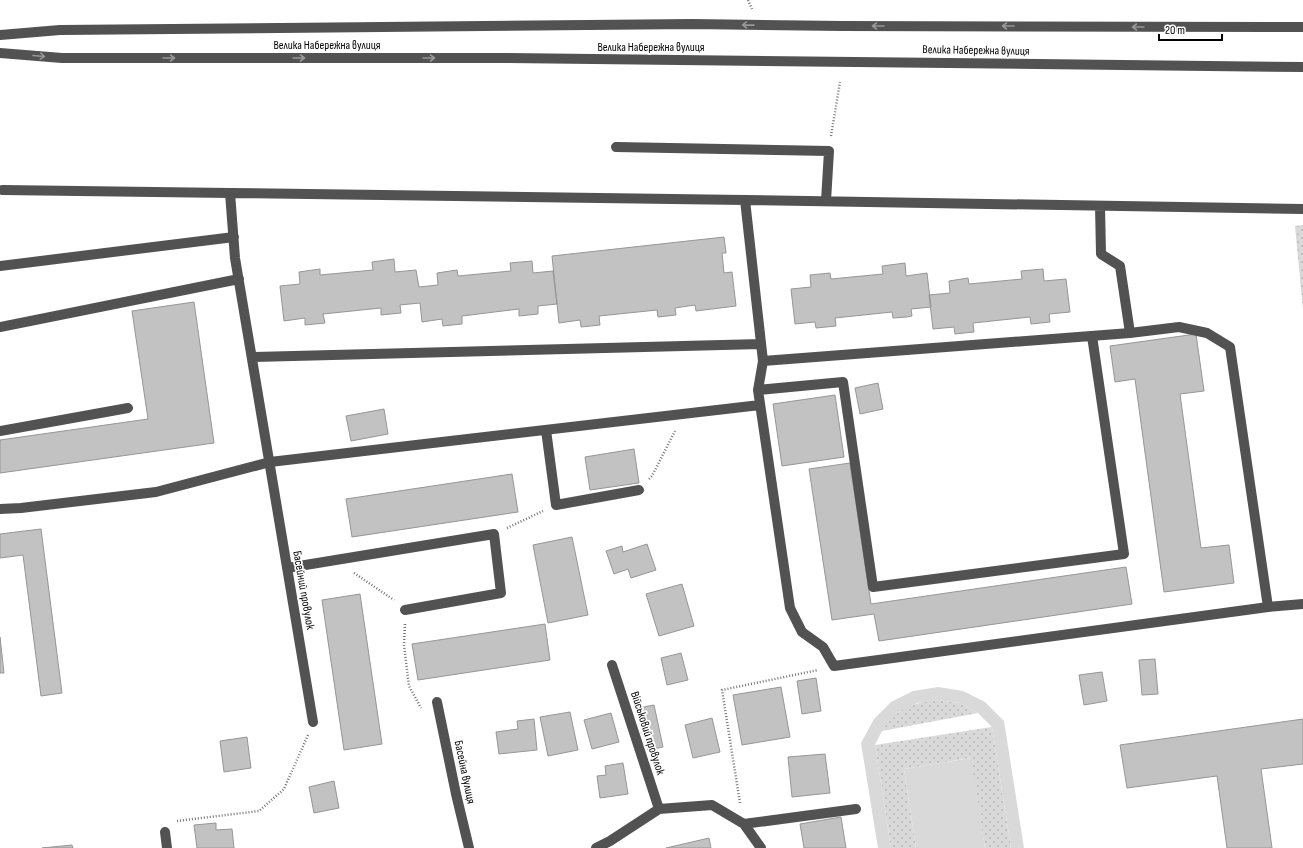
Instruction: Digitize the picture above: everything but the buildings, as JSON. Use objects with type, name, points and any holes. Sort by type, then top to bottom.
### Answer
[{"type":"street","name":"Велика Набережна вулиця","points":[[0,35],[60,30],[692,24],[850,26],[1303,27]]},
{"type":"street","name":"Велика Набережна вулиця","points":[[0,53],[62,58],[498,58],[1303,67]]},
{"type":"street","points":[[616,147],[829,151],[826,201]]},
{"type":"street","points":[[2,190],[826,201],[1303,210]]},
{"type":"street","name":"Басейний провулок","points":[[230,193],[239,279],[313,722]]},
{"type":"street","points":[[746,200],[763,361],[758,390],[790,608],[802,632],[823,647],[834,666],[1268,607],[1303,604]]},
{"type":"street","points":[[1100,206],[1101,254],[1120,266],[1130,333]]},
{"type":"street","points":[[0,266],[234,237]]},
{"type":"street","points":[[0,327],[239,279]]},
{"type":"street","points":[[763,361],[1130,333],[1179,327],[1207,333],[1230,347],[1268,607]]},
{"type":"street","points":[[758,390],[843,382],[873,587],[1124,554],[1092,336]]},
{"type":"street","points":[[252,357],[761,344]]},
{"type":"street","points":[[0,509],[21,508],[156,492],[270,462],[760,405]]},
{"type":"street","points":[[0,431],[128,408]]},
{"type":"street","points":[[546,430],[556,505],[639,490]]},
{"type":"street","points":[[287,568],[494,534],[501,593],[405,610]]},
{"type":"street","name":"Військовий провулок","points":[[612,665],[659,809]]},
{"type":"street","name":"Басейна вулиця","points":[[437,702],[469,848]]},
{"type":"street","points":[[596,848],[610,841],[659,809],[712,805],[744,824],[761,848]]},
{"type":"street","points":[[744,824],[856,809]]},
{"type":"street","points":[[165,832],[167,848]]},
{"type":"path","points":[[834,117],[840,82]]},
{"type":"path","points":[[639,490],[652,476],[683,414]]},
{"type":"path","points":[[494,534],[556,505]]},
{"type":"path","points":[[338,560],[362,579],[388,596]]},
{"type":"path","points":[[744,824],[722,690],[834,666]]},
{"type":"path","points":[[165,832],[174,822],[259,811],[284,789],[313,722]]},
{"type":"shaded area","points":[[1303,225],[1303,310],[1295,226]]},
{"type":"shaded area","points":[[938,687],[963,691],[985,702],[1004,721],[1024,848],[1011,848],[992,727],[978,713],[959,703],[938,700],[917,703],[899,712],[884,727],[875,745],[891,848],[878,848],[861,743],[874,719],[891,702],[913,691]]},
{"type":"shaded area","points":[[938,700],[959,703],[978,713],[882,731],[893,717],[908,707],[921,702]]},
{"type":"shaded area","points":[[992,727],[1011,848],[985,848],[970,758],[904,769],[916,848],[891,848],[875,745]]},
{"type":"shaded area","points":[[971,758],[985,848],[916,848],[904,769]]}]
